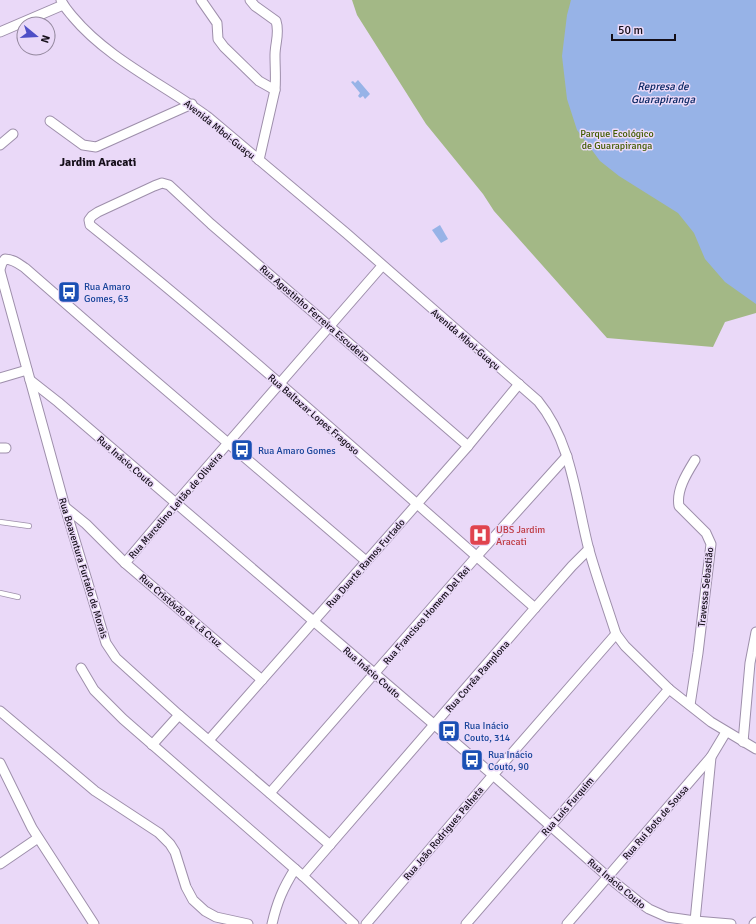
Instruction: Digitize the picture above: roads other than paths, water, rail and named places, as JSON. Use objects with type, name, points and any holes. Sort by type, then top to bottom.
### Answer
[{"type":"street","points":[[201,0],[217,23],[218,38],[224,47],[259,80],[275,90]]},
{"type":"street","points":[[250,0],[276,21],[278,34],[275,54],[275,90],[259,160]]},
{"type":"street","points":[[0,32],[62,2]]},
{"type":"street","name":"Avenida Mboi-Guaçu","points":[[62,2],[83,29],[109,50],[192,104],[208,117],[346,233],[538,401],[550,416],[567,456],[589,549],[616,634],[625,646],[669,689],[711,722],[756,749]]},
{"type":"street","points":[[50,121],[83,145],[96,147],[192,104]]},
{"type":"street","points":[[0,145],[12,134]]},
{"type":"street","name":"Rua Agostinho Ferreira Escudeiro","points":[[90,225],[89,220],[92,216],[162,183],[169,185],[211,224],[468,446]]},
{"type":"street","name":"Rua Baltazar Lopes Fragoso","points":[[90,225],[163,284],[417,503],[535,608]]},
{"type":"street","name":"Rua Boaventura Furtado de Morais","points":[[228,443],[109,342],[25,268],[17,262],[9,259],[6,259],[2,263],[0,270],[27,370],[65,507],[106,643],[116,658],[178,715],[209,740],[330,846]]},
{"type":"street","name":"Rua Marcelino Leitão de Oliveira","points":[[126,563],[175,504],[382,266]]},
{"type":"street","points":[[0,378],[27,370]]},
{"type":"street","name":"Rua Inácio Couto","points":[[30,380],[58,402],[434,725],[608,877],[649,910],[667,917],[731,924]]},
{"type":"street","name":"Rua Duarte Ramos Furtado","points":[[209,740],[468,446],[519,384]]},
{"type":"street","points":[[228,443],[366,561]]},
{"type":"street","name":"Rua Francisco Homem Del Rei","points":[[270,793],[476,556],[567,456]]},
{"type":"street","name":"Travessa Sebastião","points":[[690,705],[698,653],[711,544],[706,533],[679,506],[680,495],[686,476],[695,460]]},
{"type":"street","name":"Rua Cristóvão de Lã Cruz","points":[[65,507],[86,524],[126,563],[262,680]]},
{"type":"street","name":"Rua Corrêa Pamplona","points":[[303,876],[535,608],[589,549]]},
{"type":"street","points":[[743,742],[750,662],[756,632]]},
{"type":"street","name":"Rua João Rodrigues Palheta","points":[[366,924],[492,775],[616,634]]},
{"type":"street","points":[[81,668],[94,690],[123,719],[303,876],[354,924]]},
{"type":"street","name":"Rua Luís Furquim","points":[[466,924],[669,689]]},
{"type":"street","points":[[0,711],[95,791],[159,833],[170,844],[175,852],[186,887],[193,900],[205,911],[216,917],[248,924]]},
{"type":"street","points":[[152,745],[178,715]]},
{"type":"street","name":"Rua Rui Boto de Sousa","points":[[567,924],[711,757],[726,732]]},
{"type":"street","points":[[695,921],[711,757]]},
{"type":"street","points":[[0,763],[32,828],[94,924]]},
{"type":"street","points":[[0,864],[38,838]]},
{"type":"street","points":[[272,924],[283,888],[295,869]]},
{"type":"lane","points":[[0,522],[29,526]]},
{"type":"lane","points":[[0,594],[18,597]]},
{"type":"water","name":"Represa de Guarapiranga","points":[[571,0],[756,0],[756,304],[725,282],[705,259],[694,233],[678,213],[619,176],[600,161],[577,130],[567,99],[562,56],[567,15]]},
{"type":"water","points":[[358,80],[370,94],[365,99],[363,96],[360,98],[358,96],[360,93],[351,82],[353,81],[355,83]]},
{"type":"water","points":[[440,225],[448,239],[441,243],[432,230]]},
{"type":"place","name":"Rua Amaro Gomes, 63","points":[[69,292]]},
{"type":"place","name":"Rua Amaro Gomes","points":[[242,450]]},
{"type":"place","name":"UBS Jardim Aracati","points":[[480,535]]},
{"type":"place","name":"Rua Inácio Couto, 314","points":[[449,731]]},
{"type":"place","name":"Rua Inácio Couto, 90","points":[[472,760]]},
{"type":"district","name":"Jardim Aracati","points":[[98,162]]},
{"type":"park label","name":"Parque Ecológico de Guarapiranga","points":[[617,138]]}]
